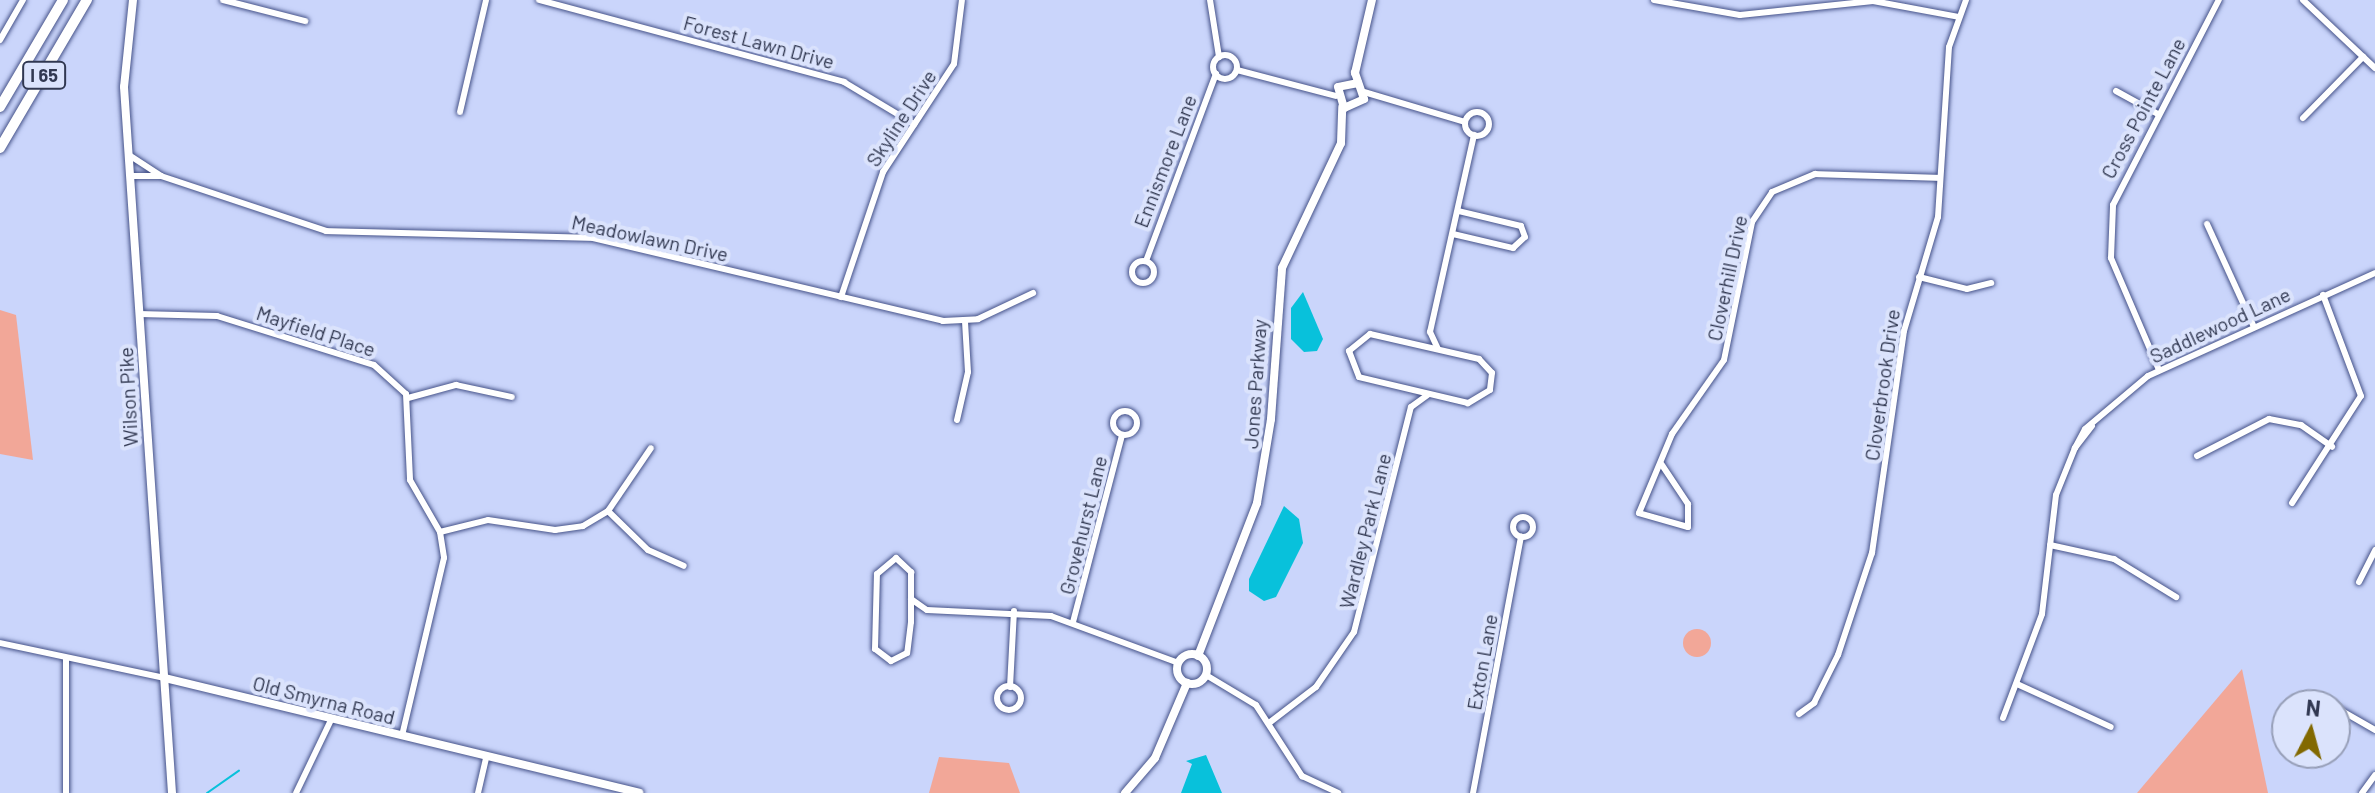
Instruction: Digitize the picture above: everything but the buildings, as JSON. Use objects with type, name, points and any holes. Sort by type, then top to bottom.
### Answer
[{"type":"highway","name":"I 65","points":[[0,107],[63,0]]},
{"type":"highway","name":"I 65","points":[[0,148],[87,0]]},
{"type":"street","points":[[0,40],[23,0]]},
{"type":"street","name":"Wilson Pike","points":[[133,0],[124,61],[172,793]]},
{"type":"street","points":[[223,0],[305,21]]},
{"type":"street","points":[[460,112],[486,0]]},
{"type":"street","name":"Forest Lawn Drive","points":[[539,0],[849,83],[914,124]]},
{"type":"street","name":"Skyline Drive","points":[[841,297],[878,183],[954,64],[962,0]]},
{"type":"street","points":[[1210,0],[1219,57],[1232,57],[1237,70]]},
{"type":"street","points":[[1372,0],[1356,78],[1364,92],[1373,100],[1465,122],[1474,135],[1430,332],[1438,349]]},
{"type":"street","points":[[1654,0],[1738,15],[1874,1],[1959,17]]},
{"type":"street","name":"Cloverbrook Drive","points":[[1799,714],[1821,690],[1864,583],[1919,277],[1937,223],[1946,69],[1966,0]]},
{"type":"street","name":"Cross Pointe Lane","points":[[2159,370],[2109,244],[2119,184],[2219,0]]},
{"type":"street","points":[[2303,0],[2375,68]]},
{"type":"street","name":"Ennismore Lane","points":[[1146,261],[1216,74],[1219,57]]},
{"type":"street","points":[[2303,118],[2363,57]]},
{"type":"street","points":[[1216,74],[1228,79],[1237,70]]},
{"type":"street","points":[[1237,70],[1334,91],[1346,111],[1373,100]]},
{"type":"street","points":[[1334,91],[1356,78]]},
{"type":"street","points":[[2116,91],[2156,113]]},
{"type":"street","points":[[1362,103],[1364,92]]},
{"type":"street","name":"Jones Parkway","points":[[1198,656],[1257,503],[1287,248],[1336,155],[1346,111]]},
{"type":"street","points":[[1465,122],[1473,112],[1487,118],[1485,132],[1474,135]]},
{"type":"street","name":"Meadowlawn Drive","points":[[129,155],[161,176],[326,231],[578,236],[841,297],[965,322]]},
{"type":"street","name":"Cloverhill Drive","points":[[1662,465],[1688,504],[1690,526],[1639,515],[1662,465],[1672,434],[1724,360],[1752,222],[1772,192],[1815,174],[1940,178]]},
{"type":"street","name":"Meadowlawn Drive","points":[[130,176],[161,176]]},
{"type":"street","points":[[1453,234],[1513,248],[1525,237],[1521,226],[1458,211]]},
{"type":"street","points":[[2207,224],[2254,327]]},
{"type":"street","name":"Saddlewood Lane","points":[[2003,718],[2042,614],[2059,483],[2075,448],[2092,426],[2159,370],[2375,273]]},
{"type":"street","points":[[1919,277],[1967,289],[1991,283]]},
{"type":"street","points":[[957,420],[968,372],[965,322],[1033,293]]},
{"type":"street","points":[[2292,503],[2355,416],[2361,387],[2323,295]]},
{"type":"street","name":"Mayfield Place","points":[[139,314],[234,322],[374,365],[408,398]]},
{"type":"street","points":[[1414,343],[1430,332]]},
{"type":"street","points":[[1366,335],[1438,349],[1482,361],[1492,385],[1474,403],[1357,375],[1349,351],[1366,335]]},
{"type":"street","points":[[402,735],[442,571],[440,532],[410,480],[408,398],[456,385],[512,397]]},
{"type":"street","points":[[1402,388],[1411,407],[1429,394]]},
{"type":"street","name":"Wardley Park Lane","points":[[1269,723],[1325,677],[1354,632],[1411,407]]},
{"type":"street","points":[[2197,456],[2269,419],[2301,425],[2332,447]]},
{"type":"street","name":"Grovehurst Lane","points":[[1073,622],[1122,435]]},
{"type":"street","points":[[440,532],[488,520],[570,529],[608,511],[651,448]]},
{"type":"street","points":[[608,511],[648,550],[684,566]]},
{"type":"street","name":"Exton Lane","points":[[1473,793],[1521,536]]},
{"type":"street","points":[[2050,545],[2114,559],[2176,597]]},
{"type":"street","points":[[2359,582],[2375,550]]},
{"type":"street","points":[[884,561],[908,565],[911,599],[911,622],[905,656],[882,658],[874,643],[877,572],[884,561]]},
{"type":"street","points":[[911,599],[927,610],[1014,611],[1073,622],[1179,663],[1198,656],[1206,675],[1236,689],[1269,723],[1302,776],[1338,793]]},
{"type":"street","points":[[911,622],[927,610]]},
{"type":"street","points":[[1010,687],[1014,611]]},
{"type":"street","name":"Old Smyrna Road","points":[[0,643],[165,678],[639,793]]},
{"type":"street","points":[[66,658],[66,793]]},
{"type":"street","points":[[1125,793],[1160,750],[1187,683],[1179,663]]},
{"type":"street","points":[[1187,683],[1206,675]]},
{"type":"street","points":[[2017,684],[2111,727]]},
{"type":"street","points":[[2351,716],[2375,730]]},
{"type":"street","points":[[296,793],[332,718]]},
{"type":"street","points":[[478,793],[486,757]]},
{"type":"street","points":[[2362,793],[2375,775]]},
{"type":"shaded area","points":[[0,310],[16,315],[33,460],[0,454]]},
{"type":"shaded area","points":[[1697,629],[1707,633],[1711,643],[1707,653],[1697,657],[1687,653],[1683,643],[1687,633]]},
{"type":"shaded area","points":[[2242,669],[2268,793],[2137,793]]},
{"type":"shaded area","points":[[939,757],[1009,763],[1020,793],[929,793]]},
{"type":"water","points":[[1303,292],[1323,339],[1317,351],[1304,352],[1291,339],[1291,308]]},
{"type":"water","points":[[1284,506],[1299,519],[1303,543],[1276,597],[1264,601],[1249,591],[1249,579]]},
{"type":"water","points":[[1206,755],[1222,793],[1181,793],[1192,764],[1186,761]]},
{"type":"waterway","points":[[207,793],[239,771]]}]
